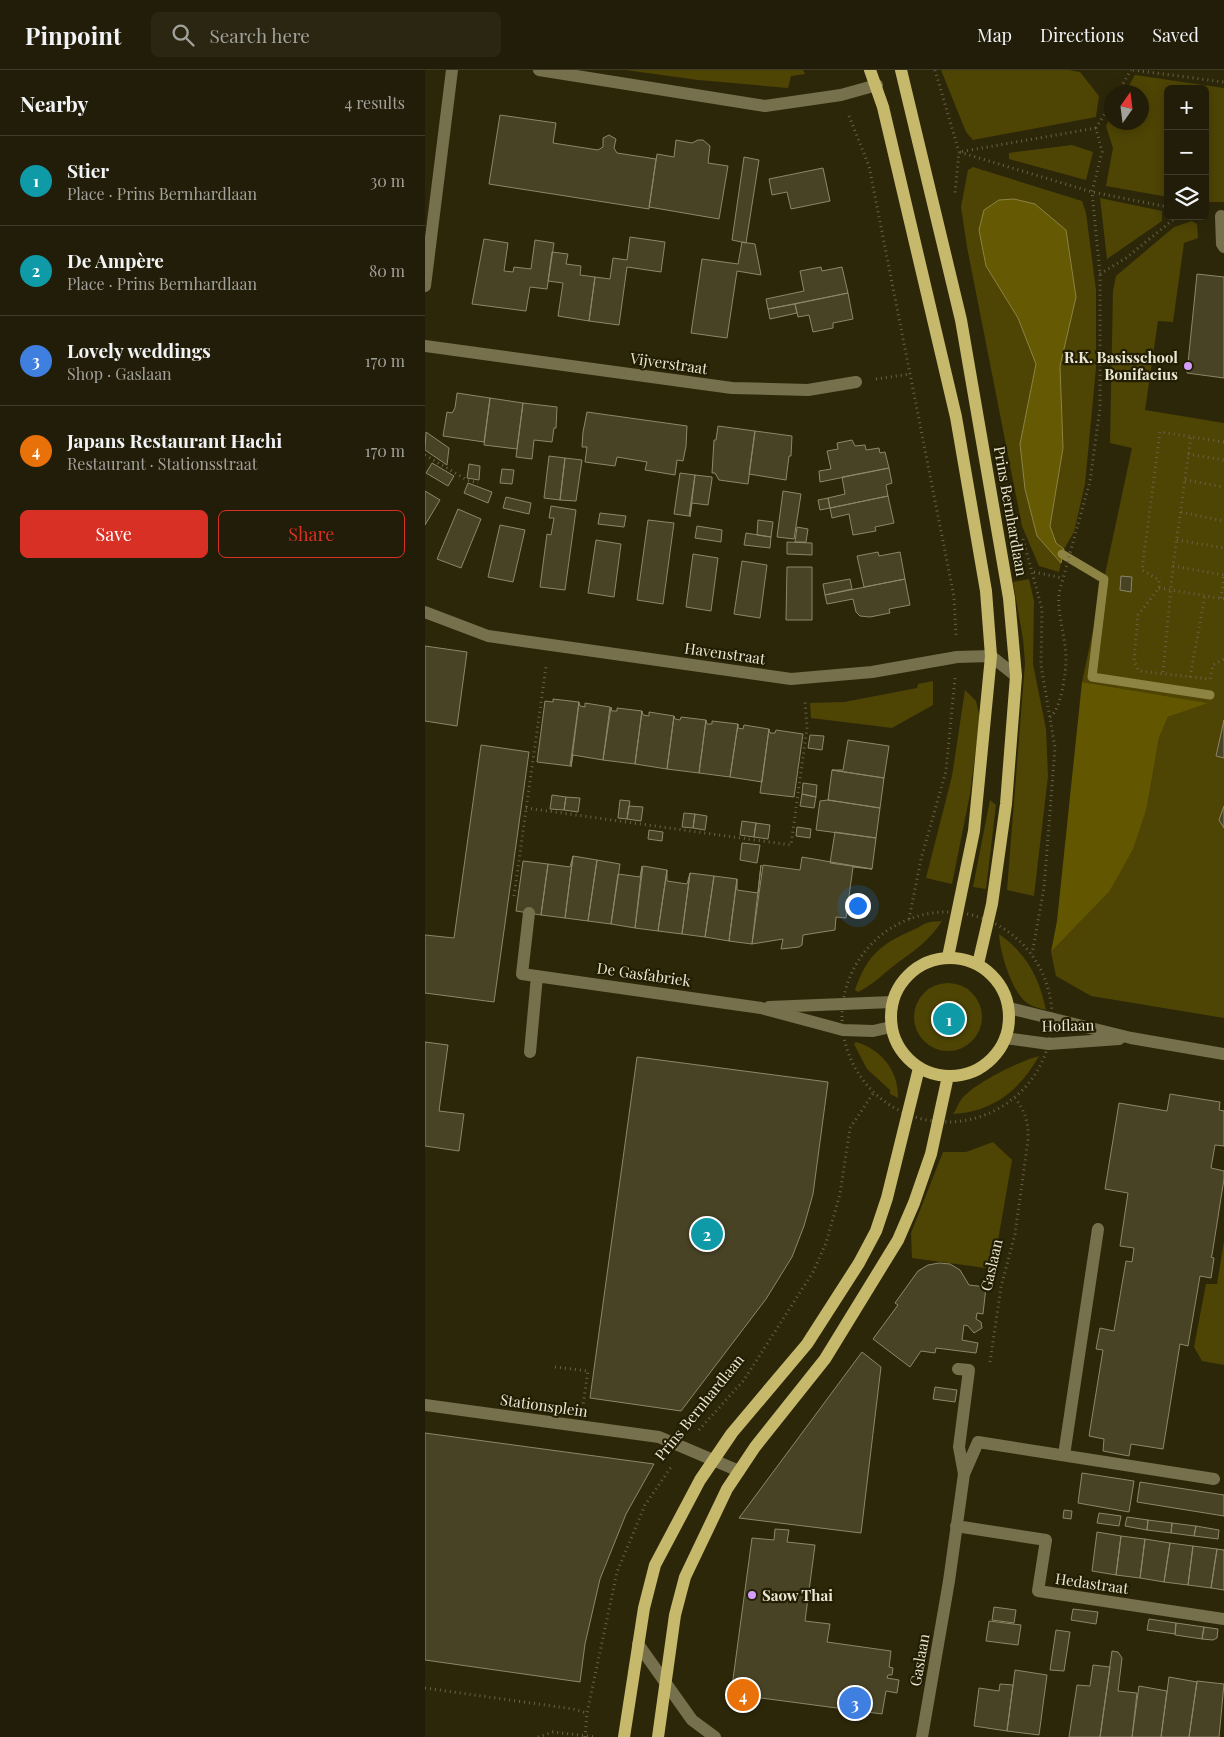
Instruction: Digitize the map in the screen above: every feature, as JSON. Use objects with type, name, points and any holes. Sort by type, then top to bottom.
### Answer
[{"type":"main road","points":[[870,70],[877,85],[956,417],[986,590],[991,656],[974,831],[948,957]]},
{"type":"main road","name":"Prins Bernhardlaan","points":[[901,70],[961,320],[1009,598],[1016,676],[1001,844],[978,964]]},
{"type":"main road","points":[[948,957],[963,958],[978,964],[999,982],[1009,1008],[1009,1024],[1005,1038],[996,1054],[983,1066],[961,1076],[933,1074],[919,1068],[901,1050],[891,1027],[892,1002],[903,979],[912,970],[929,961],[948,957]]},
{"type":"main road","points":[[624,1737],[644,1608],[655,1565],[676,1522],[732,1433],[807,1344],[859,1263],[876,1230],[887,1198],[919,1068]]},
{"type":"main road","points":[[658,1737],[664,1680],[675,1615],[685,1577],[703,1536],[739,1471],[755,1447],[825,1359],[878,1276],[898,1240],[914,1203],[940,1121],[948,1076]]},
{"type":"street","points":[[425,286],[452,70]]},
{"type":"street","points":[[539,70],[765,106],[841,95],[877,85]]},
{"type":"street","points":[[1221,216],[1222,244],[1224,247]]},
{"type":"street","name":"Vijverstraat","points":[[425,346],[731,388],[808,390],[856,382]]},
{"type":"street","name":"Havenstraat","points":[[425,612],[488,636],[791,679],[872,672],[957,657],[991,656]]},
{"type":"street","points":[[991,656],[1016,676]]},
{"type":"street","name":"De Gasfabriek","points":[[529,913],[522,974],[761,1008],[843,1030],[873,1031],[891,1027]]},
{"type":"street","points":[[533,1052],[541,976]]},
{"type":"street","name":"De Gasfabriek","points":[[761,1008],[824,1003],[892,1002]]},
{"type":"street","name":"Hoflaan","points":[[1009,1008],[1131,1038],[1224,1054]]},
{"type":"street","name":"Hoflaan","points":[[1005,1038],[1049,1044],[1131,1038]]},
{"type":"street","points":[[1064,1455],[1098,1229]]},
{"type":"street","points":[[959,1369],[969,1370],[959,1447],[964,1474]]},
{"type":"street","name":"Stationsplein","points":[[425,1405],[659,1437],[684,1446]]},
{"type":"street","name":"Gaslaan","points":[[922,1737],[949,1580],[964,1474],[978,1442],[1214,1479]]},
{"type":"street","points":[[684,1446],[739,1471]]},
{"type":"street","name":"Hedastraat","points":[[956,1526],[1046,1540],[1038,1591],[1224,1619]]},
{"type":"street","points":[[638,1644],[692,1720],[715,1737]]},
{"type":"path","points":[[1122,85],[1132,70],[1224,82]]},
{"type":"path","points":[[841,95],[869,166],[954,597],[957,657],[946,771],[917,877],[909,919]]},
{"type":"path","points":[[1032,954],[1044,888],[1055,748],[1049,717],[1058,708],[1066,658],[1057,607],[1062,578],[1074,543],[1090,481],[1101,408],[1100,274],[1092,192],[1102,152],[1096,128],[1104,115]]},
{"type":"path","points":[[1096,128],[959,152],[1092,192],[1164,205]]},
{"type":"path","points":[[1100,274],[1126,258],[1173,220]]},
{"type":"path","points":[[856,382],[910,374]]},
{"type":"path","points":[[1224,442],[1160,432],[1142,570],[1159,580],[1159,588],[1138,614],[1134,661],[1139,671],[1163,672],[1190,678],[1210,679],[1213,665],[1224,660]]},
{"type":"path","points":[[1163,672],[1173,589],[1173,566],[1191,436]]},
{"type":"path","points":[[1188,454],[1224,460]]},
{"type":"path","points":[[425,455],[467,480],[477,483]]},
{"type":"path","points":[[1185,480],[1224,487]]},
{"type":"path","points":[[1181,512],[1224,521]]},
{"type":"path","points":[[1177,540],[1224,548]]},
{"type":"path","points":[[1159,588],[1223,599],[1224,576],[1173,566]]},
{"type":"path","points":[[1034,572],[1062,578]]},
{"type":"path","points":[[1190,678],[1205,596]]},
{"type":"path","points":[[513,904],[549,644]]},
{"type":"path","points":[[526,808],[791,845],[807,728],[804,678]]},
{"type":"path","name":"Prins Bernhardlaan","points":[[585,1736],[587,1713],[617,1572],[645,1505],[684,1446],[744,1380],[813,1272],[826,1243],[840,1194],[850,1128],[874,1092],[909,1114],[940,1121],[958,1121],[979,1116],[998,1109],[1015,1098],[1041,1064],[1049,1044]]},
{"type":"path","name":"Gaslaan","points":[[990,1365],[1001,1287],[1015,1234],[1028,1140],[1029,1128],[1024,1109],[1015,1098]]},
{"type":"path","points":[[555,1367],[588,1371],[581,1426]]},
{"type":"path","points":[[425,1688],[573,1709],[587,1713]]},
{"type":"path","points":[[538,1737],[553,1732],[596,1737]]},
{"type":"shaded area","points":[[626,70],[803,70],[805,74],[791,76],[788,88],[698,80]]},
{"type":"shaded area","points":[[941,70],[1069,70],[1080,72],[1099,96],[1096,117],[973,140],[966,132]]},
{"type":"shaded area","points":[[1135,75],[1203,85],[1164,85],[1164,196],[1106,186],[1113,148],[1107,130],[1149,130],[1149,85],[1129,85]]},
{"type":"shaded area","points":[[1209,86],[1224,88],[1224,202],[1209,202]]},
{"type":"shaded area","points":[[1072,145],[1093,152],[1086,180],[1009,159],[1009,153]]},
{"type":"shaded area","points":[[973,167],[1082,201],[1086,213],[1096,290],[1096,368],[1085,484],[1074,532],[1064,549],[1056,543],[1050,526],[1063,448],[1060,366],[1076,297],[1066,230],[979,230],[986,266],[1018,318],[1036,364],[1020,444],[1025,489],[1037,536],[1061,563],[1059,572],[1039,566],[1022,526],[967,247],[961,207],[968,170]]},
{"type":"shaded area","points":[[1100,198],[1162,211],[1162,221],[1107,259]]},
{"type":"shaded area","points":[[1014,199],[1035,204],[1066,230],[1076,297],[1060,366],[1063,448],[1050,526],[1056,543],[1064,549],[1061,563],[1037,536],[1025,489],[1020,444],[1036,364],[1018,318],[986,266],[979,230],[984,210],[999,200]]},
{"type":"shaded area","points":[[1192,221],[1197,224],[1198,238],[1184,243],[1173,322],[1158,321],[1145,410],[1224,423],[1224,1018],[1091,996],[1056,976],[1051,952],[1109,892],[1147,807],[1159,738],[1168,717],[1207,703],[1082,682],[1132,448],[1110,443],[1113,291],[1116,276],[1174,227]]},
{"type":"shaded area","points":[[1029,579],[1034,601],[1033,664],[1046,729],[1048,776],[1034,896],[1007,890],[1025,663],[1023,639],[1013,582]]},
{"type":"shaded area","points":[[933,681],[933,705],[892,728],[811,718],[810,703],[844,702],[917,688],[918,684]]},
{"type":"shaded area","points":[[1082,682],[1208,703],[1168,717],[1159,738],[1147,807],[1133,849],[1109,892],[1051,952],[1057,921]]},
{"type":"shaded area","points":[[965,690],[976,701],[980,718],[970,794],[952,884],[926,878],[952,776]]},
{"type":"shaded area","points":[[990,800],[996,805],[986,889],[973,887]]},
{"type":"shaded area","points":[[942,921],[927,940],[915,950],[870,985],[858,992],[855,990],[870,959],[884,946],[926,923]]},
{"type":"shaded area","points":[[999,934],[1017,950],[1030,967],[1040,987],[1046,1010],[1027,1003],[1016,990],[1004,961]]},
{"type":"shaded area","points":[[955,983],[967,989],[976,998],[982,1010],[980,1030],[972,1041],[955,1051],[941,1051],[924,1041],[916,1030],[914,1010],[924,993],[935,985]]},
{"type":"shaded area","points":[[856,1042],[873,1050],[887,1062],[898,1088],[898,1098],[890,1094],[890,1090],[867,1069],[854,1044]]},
{"type":"shaded area","points":[[1039,1056],[1023,1079],[1004,1097],[981,1109],[953,1114],[961,1100],[975,1087],[1009,1068]]},
{"type":"shaded area","points":[[993,1142],[1012,1160],[993,1269],[912,1258],[911,1233],[943,1152],[966,1152]]},
{"type":"shaded area","points":[[1224,1241],[1224,1365],[1202,1361],[1194,1347],[1206,1284],[1217,1284]]},
{"type":"building","points":[[500,115],[556,123],[553,143],[598,150],[603,147],[603,138],[609,135],[616,139],[614,148],[617,153],[656,159],[649,209],[489,184]]},
{"type":"building","points":[[676,140],[692,143],[703,140],[710,146],[708,163],[728,166],[719,219],[649,207],[657,154],[674,157]]},
{"type":"building","points":[[744,157],[759,160],[746,243],[732,240]]},
{"type":"building","points":[[823,168],[830,201],[791,209],[787,192],[772,195],[769,179]]},
{"type":"building","points":[[630,237],[665,242],[661,272],[627,267],[619,325],[589,321],[595,277],[610,279],[613,258],[627,260]]},
{"type":"building","points":[[484,239],[508,243],[504,271],[513,272],[514,267],[531,269],[535,240],[554,243],[547,289],[530,287],[526,311],[472,304]]},
{"type":"building","points":[[742,242],[755,244],[761,275],[737,271],[727,338],[691,333],[702,259],[738,264]]},
{"type":"building","points":[[552,252],[568,254],[566,264],[581,266],[580,275],[595,277],[589,321],[558,316],[563,283],[548,281]]},
{"type":"building","points":[[821,267],[822,271],[842,267],[848,293],[768,309],[766,299],[804,291],[800,271]]},
{"type":"building","points":[[1197,274],[1224,277],[1224,378],[1187,373]]},
{"type":"building","points":[[848,293],[853,319],[833,323],[833,328],[813,332],[809,315],[798,317],[795,304]]},
{"type":"building","points":[[795,304],[797,313],[770,319],[768,309]]},
{"type":"building","points":[[457,393],[490,398],[484,442],[443,436],[447,412],[452,413],[455,408]]},
{"type":"building","points":[[490,398],[523,403],[517,449],[484,445]]},
{"type":"building","points":[[523,403],[557,407],[556,428],[554,428],[552,442],[534,440],[532,459],[516,457]]},
{"type":"building","points":[[587,412],[687,426],[683,461],[677,460],[675,475],[645,470],[647,462],[617,457],[615,466],[585,462],[587,447],[582,447]]},
{"type":"building","points":[[718,426],[755,431],[748,484],[719,480],[715,473],[712,473],[714,440],[716,440]]},
{"type":"building","points":[[755,431],[792,436],[791,456],[789,456],[786,480],[749,474]]},
{"type":"building","points":[[426,432],[449,448],[447,465],[425,450]]},
{"type":"building","points":[[852,440],[855,446],[865,445],[866,450],[879,448],[880,453],[885,452],[889,468],[820,482],[819,471],[831,469],[827,451],[838,449],[837,443]]},
{"type":"building","points":[[549,456],[565,458],[560,500],[544,498]]},
{"type":"building","points":[[565,458],[582,460],[576,501],[560,500]]},
{"type":"building","points":[[432,463],[454,476],[448,486],[426,473]]},
{"type":"building","points":[[469,464],[480,466],[479,480],[467,478]]},
{"type":"building","points":[[889,468],[892,483],[886,485],[888,496],[830,508],[828,498],[845,494],[842,477]]},
{"type":"building","points":[[502,469],[514,470],[512,484],[500,483]]},
{"type":"building","points":[[680,473],[695,475],[689,516],[674,514]]},
{"type":"building","points":[[695,475],[712,477],[712,479],[708,505],[692,503],[690,517]]},
{"type":"building","points":[[468,483],[492,492],[488,503],[464,493]]},
{"type":"building","points":[[425,491],[440,500],[425,525]]},
{"type":"building","points":[[783,491],[801,494],[794,539],[777,537]]},
{"type":"building","points":[[888,496],[894,523],[875,527],[876,531],[853,535],[849,514],[832,518],[830,508]]},
{"type":"building","points":[[506,497],[531,503],[529,514],[503,508]]},
{"type":"building","points":[[828,498],[830,508],[820,510],[818,500]]},
{"type":"building","points":[[551,506],[576,510],[565,590],[540,587],[547,534],[551,535],[554,518],[549,518]]},
{"type":"building","points":[[458,509],[481,519],[461,568],[437,559]]},
{"type":"building","points":[[600,513],[626,516],[624,527],[598,524]]},
{"type":"building","points":[[648,520],[674,523],[663,604],[637,600]]},
{"type":"building","points":[[758,520],[773,522],[771,537],[757,535]]},
{"type":"building","points":[[500,525],[525,530],[513,582],[488,577]]},
{"type":"building","points":[[697,526],[722,530],[721,542],[695,538]]},
{"type":"building","points":[[797,527],[808,529],[806,542],[795,542]]},
{"type":"building","points":[[746,533],[771,537],[770,548],[744,545]]},
{"type":"building","points":[[596,540],[621,544],[614,597],[588,593]]},
{"type":"building","points":[[787,542],[812,543],[812,555],[787,554]]},
{"type":"building","points":[[878,552],[879,556],[900,552],[905,579],[864,587],[857,556]]},
{"type":"building","points":[[693,554],[718,558],[711,611],[686,607]]},
{"type":"building","points":[[742,561],[767,565],[760,618],[734,614]]},
{"type":"building","points":[[787,567],[812,567],[812,620],[786,620]]},
{"type":"building","points":[[1121,576],[1132,577],[1131,592],[1120,590]]},
{"type":"building","points":[[850,579],[852,589],[825,595],[823,584]]},
{"type":"building","points":[[905,579],[910,605],[889,609],[890,613],[870,617],[860,616],[856,612],[853,599],[827,604],[825,595]]},
{"type":"building","points":[[425,646],[467,652],[457,726],[425,721]]},
{"type":"building","points":[[553,699],[579,702],[570,766],[537,762],[545,701],[553,702]]},
{"type":"building","points":[[579,702],[580,706],[585,707],[585,703],[610,707],[603,760],[573,755],[571,767]]},
{"type":"building","points":[[611,707],[612,711],[617,711],[617,708],[642,711],[635,764],[603,760]]},
{"type":"building","points":[[642,711],[643,715],[649,716],[649,712],[674,716],[667,769],[635,764]]},
{"type":"building","points":[[674,716],[675,719],[680,720],[681,717],[706,720],[699,773],[667,769]]},
{"type":"building","points":[[706,720],[707,724],[712,724],[712,721],[738,724],[730,777],[699,773]]},
{"type":"building","points":[[1224,720],[1224,758],[1216,756]]},
{"type":"building","points":[[738,724],[738,728],[743,729],[744,725],[769,729],[762,782],[730,777]]},
{"type":"building","points":[[769,729],[770,733],[775,733],[776,730],[803,734],[794,797],[760,793]]},
{"type":"building","points":[[810,735],[824,736],[822,750],[808,748]]},
{"type":"building","points":[[848,740],[889,746],[884,778],[832,770],[843,770]]},
{"type":"building","points":[[481,745],[529,752],[494,1002],[425,993],[425,935],[454,938]]},
{"type":"building","points":[[832,770],[884,778],[880,808],[828,800]]},
{"type":"building","points":[[803,783],[817,785],[816,797],[802,794]]},
{"type":"building","points":[[802,794],[816,797],[814,808],[800,806]]},
{"type":"building","points":[[552,795],[566,797],[564,810],[550,809]]},
{"type":"building","points":[[566,797],[580,798],[578,812],[564,810]]},
{"type":"building","points":[[620,800],[630,801],[627,819],[618,818]]},
{"type":"building","points":[[828,800],[880,808],[876,838],[816,830],[820,801]]},
{"type":"building","points":[[629,806],[643,807],[641,821],[627,819]]},
{"type":"building","points":[[1224,806],[1224,828],[1219,820]]},
{"type":"building","points":[[684,813],[695,814],[693,828],[682,827]]},
{"type":"building","points":[[695,814],[707,816],[705,830],[693,828]]},
{"type":"building","points":[[742,821],[756,823],[754,837],[740,835]]},
{"type":"building","points":[[756,823],[770,825],[768,839],[754,837]]},
{"type":"building","points":[[797,827],[811,829],[810,838],[796,836]]},
{"type":"building","points":[[649,830],[663,832],[662,841],[648,839]]},
{"type":"building","points":[[835,832],[876,838],[872,869],[830,863]]},
{"type":"building","points":[[742,843],[760,845],[757,863],[740,860]]},
{"type":"building","points":[[573,856],[565,918],[541,915],[548,864],[570,867]]},
{"type":"building","points":[[573,856],[597,860],[588,921],[565,918]]},
{"type":"building","points":[[802,857],[872,869],[853,867],[846,918],[836,917],[835,930],[803,935],[802,945],[799,947],[781,949],[783,939],[752,944],[763,865],[800,870]]},
{"type":"building","points":[[597,860],[620,864],[611,924],[588,921]]},
{"type":"building","points":[[523,861],[548,864],[541,915],[516,911]]},
{"type":"building","points":[[642,866],[635,928],[611,924],[618,874],[640,877]]},
{"type":"building","points":[[643,866],[667,870],[658,931],[635,928]]},
{"type":"building","points":[[667,870],[667,881],[687,884],[690,873],[682,934],[658,931]]},
{"type":"building","points":[[690,873],[714,876],[705,937],[682,934]]},
{"type":"building","points":[[714,876],[737,879],[729,941],[705,937]]},
{"type":"building","points":[[737,879],[737,890],[758,893],[752,944],[729,941]]},
{"type":"building","points":[[425,1042],[448,1045],[439,1111],[464,1114],[459,1151],[425,1146]]},
{"type":"building","points":[[637,1057],[828,1082],[813,1194],[804,1226],[792,1257],[766,1299],[681,1411],[590,1398]]},
{"type":"building","points":[[1170,1094],[1220,1102],[1219,1110],[1224,1111],[1224,1146],[1215,1145],[1211,1168],[1224,1171],[1224,1179],[1211,1257],[1214,1258],[1211,1278],[1200,1276],[1188,1346],[1180,1344],[1163,1449],[1131,1444],[1129,1456],[1103,1451],[1104,1439],[1089,1436],[1103,1350],[1096,1349],[1100,1328],[1114,1331],[1126,1261],[1132,1262],[1134,1248],[1120,1246],[1128,1193],[1105,1189],[1119,1103],[1167,1111]]},
{"type":"building","points":[[950,1264],[960,1270],[969,1285],[986,1287],[983,1314],[977,1313],[976,1319],[981,1322],[982,1328],[974,1333],[968,1326],[964,1325],[962,1340],[978,1343],[976,1353],[936,1348],[935,1353],[921,1351],[910,1367],[873,1339],[898,1305],[895,1303],[918,1271],[928,1265]]},
{"type":"building","points":[[862,1352],[881,1367],[861,1533],[739,1518]]},
{"type":"building","points":[[935,1387],[957,1390],[955,1402],[933,1399]]},
{"type":"building","points":[[425,1433],[654,1464],[626,1514],[600,1579],[585,1644],[580,1682],[425,1660]]},
{"type":"building","points":[[1082,1473],[1134,1481],[1129,1512],[1078,1503]]},
{"type":"building","points":[[1140,1482],[1224,1495],[1224,1516],[1137,1502]]},
{"type":"building","points":[[1064,1510],[1072,1511],[1071,1519],[1063,1518]]},
{"type":"building","points":[[1099,1513],[1121,1516],[1119,1526],[1097,1523]]},
{"type":"building","points":[[1127,1517],[1148,1520],[1147,1530],[1125,1526]]},
{"type":"building","points":[[1148,1520],[1172,1523],[1171,1533],[1147,1530]]},
{"type":"building","points":[[1172,1523],[1196,1526],[1194,1536],[1171,1533]]},
{"type":"building","points":[[1196,1526],[1219,1530],[1218,1539],[1194,1536]]},
{"type":"building","points":[[775,1529],[789,1530],[787,1542],[815,1545],[805,1621],[830,1624],[827,1642],[891,1651],[889,1667],[893,1668],[892,1675],[888,1675],[887,1678],[899,1680],[897,1693],[886,1691],[882,1714],[731,1694],[752,1538],[774,1540]]},
{"type":"building","points":[[1097,1532],[1121,1536],[1116,1575],[1092,1571]]},
{"type":"building","points":[[1121,1536],[1145,1539],[1140,1578],[1116,1575]]},
{"type":"building","points":[[1145,1539],[1170,1543],[1164,1582],[1140,1578]]},
{"type":"building","points":[[1170,1543],[1193,1546],[1188,1585],[1164,1582]]},
{"type":"building","points":[[1193,1546],[1217,1549],[1211,1588],[1188,1585]]},
{"type":"building","points":[[1217,1549],[1224,1550],[1224,1590],[1211,1588]]},
{"type":"building","points":[[994,1607],[1016,1610],[1014,1623],[992,1620]]},
{"type":"building","points":[[1073,1609],[1098,1612],[1096,1624],[1071,1620]]},
{"type":"building","points":[[1149,1619],[1176,1623],[1175,1634],[1147,1630]]},
{"type":"building","points":[[989,1621],[1021,1625],[1018,1645],[986,1641]]},
{"type":"building","points":[[1176,1623],[1204,1627],[1202,1639],[1175,1635]]},
{"type":"building","points":[[1204,1627],[1218,1629],[1217,1638],[1213,1640],[1202,1639]]},
{"type":"building","points":[[1056,1630],[1070,1632],[1064,1671],[1050,1670]]},
{"type":"building","points":[[1112,1651],[1118,1652],[1122,1658],[1118,1691],[1137,1693],[1132,1737],[1100,1737]]},
{"type":"building","points":[[1093,1665],[1110,1667],[1100,1737],[1069,1737],[1077,1685],[1090,1686]]},
{"type":"building","points":[[1015,1670],[1047,1675],[1039,1735],[1007,1731]]},
{"type":"building","points":[[1169,1677],[1197,1682],[1189,1737],[1161,1737]]},
{"type":"building","points":[[1197,1681],[1224,1684],[1219,1737],[1189,1737]]},
{"type":"building","points":[[1000,1684],[1013,1685],[1007,1731],[974,1726],[979,1688],[999,1691]]},
{"type":"building","points":[[1139,1686],[1167,1691],[1161,1737],[1132,1737]]},
{"type":"waterway","points":[[1062,554],[1104,579],[1092,677],[1210,695]]},
{"type":"place","name":"R.K. Basisschool Bonifacius","points":[[1188,366]]},
{"type":"place","name":"Stier","points":[[949,1019]]},
{"type":"place","name":"De Ampère","points":[[707,1234]]},
{"type":"place","name":"Saow Thai","points":[[752,1595]]},
{"type":"place","name":"Japans Restaurant Hachi","points":[[743,1695]]},
{"type":"place","name":"Lovely weddings","points":[[855,1703]]}]
